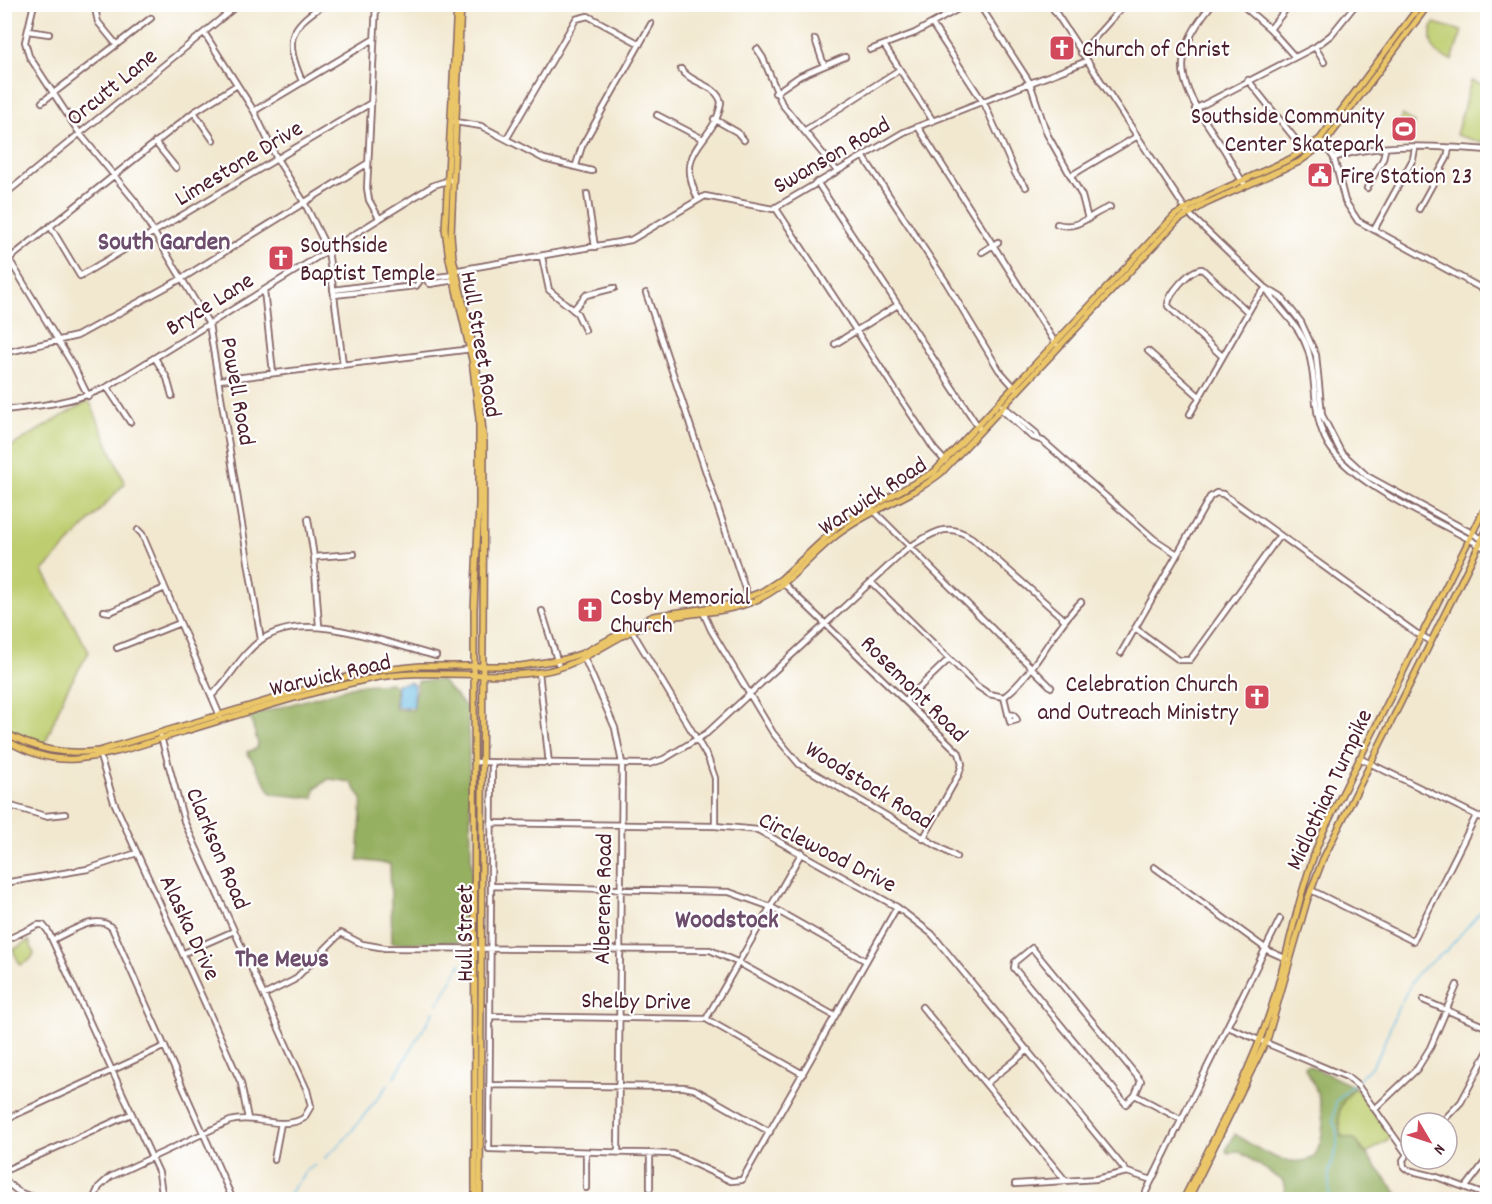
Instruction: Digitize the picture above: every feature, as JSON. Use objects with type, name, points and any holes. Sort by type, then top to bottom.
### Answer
[{"type":"main road","name":"Hull Street Road","points":[[459,4],[450,180],[451,235],[455,275],[472,349],[483,423],[483,666]]},
{"type":"main road","name":"Warwick Road","points":[[1322,142],[1420,4]]},
{"type":"main road","name":"Warwick Road","points":[[221,718],[381,676],[483,675],[539,672],[560,668],[632,631],[668,618],[749,600],[782,581],[829,533],[873,510],[947,463],[1056,343],[1186,211],[1322,142],[1429,4]]},
{"type":"main road","name":"Hull Street Road","points":[[472,349],[479,444],[474,762]]},
{"type":"main road","name":"Midlothian Turnpike","points":[[1262,1042],[1308,870],[1328,821],[1488,502]]},
{"type":"main road","name":"Midlothian Turnpike","points":[[1186,1200],[1262,1042],[1311,890],[1330,843],[1483,542],[1488,527]]},
{"type":"main road","name":"Warwick Road","points":[[4,739],[32,753],[58,759],[100,754],[363,672],[420,666],[520,666],[584,656],[649,617],[666,612],[703,611]]},
{"type":"main road","name":"Hull Street","points":[[474,1200],[483,666]]},
{"type":"main road","name":"Warwick Road","points":[[4,732],[28,745],[52,752],[100,754]]},
{"type":"main road","name":"Hull Street","points":[[474,762],[479,948],[480,1200]]},
{"type":"street","name":"Powell Road","points":[[34,4],[25,42],[29,56],[80,134],[114,174],[155,234],[208,324],[261,640]]},
{"type":"street","points":[[94,4],[98,22],[116,44]]},
{"type":"street","points":[[302,81],[292,58],[290,43],[299,23],[325,4]]},
{"type":"street","points":[[376,4],[368,163],[369,201],[379,218]]},
{"type":"street","points":[[870,50],[932,24],[967,4]]},
{"type":"street","points":[[979,4],[1030,83],[1047,134],[1072,175],[1082,196],[1088,219]]},
{"type":"street","points":[[1050,4],[1186,211],[1266,288],[1286,303],[1307,332],[1317,361],[1322,414],[1334,442],[1353,465],[1381,487],[1483,542],[1488,550]]},
{"type":"street","points":[[1113,4],[1118,12]]},
{"type":"street","points":[[1082,53],[1125,4]]},
{"type":"street","points":[[1212,4],[1201,18],[1184,49],[1182,70],[1195,109],[1222,146],[1243,183]]},
{"type":"street","points":[[1241,4],[1270,29],[1294,56]]},
{"type":"street","points":[[1270,29],[1290,4]]},
{"type":"street","points":[[1195,109],[1315,47],[1331,35],[1356,4]]},
{"type":"street","name":"Orcutt Lane","points":[[4,195],[237,5]]},
{"type":"street","points":[[507,138],[576,19],[588,16],[640,44]]},
{"type":"street","points":[[42,102],[151,18]]},
{"type":"street","points":[[576,165],[582,146],[651,24]]},
{"type":"street","points":[[932,24],[982,102],[1016,175],[1026,187]]},
{"type":"street","points":[[28,31],[49,34]]},
{"type":"street","points":[[205,33],[254,111],[277,159],[304,202],[328,250],[343,364]]},
{"type":"street","points":[[254,111],[375,39]]},
{"type":"street","points":[[814,39],[825,65]]},
{"type":"street","points":[[884,45],[933,121]]},
{"type":"street","points":[[1315,47],[1324,62]]},
{"type":"street","points":[[757,49],[763,58],[775,93],[837,171]]},
{"type":"street","points":[[775,93],[800,76],[845,57]]},
{"type":"street","name":"Swanson Road","points":[[698,199],[710,196],[765,209],[775,207],[918,127],[1087,61]]},
{"type":"street","points":[[455,275],[635,238],[698,199],[689,183],[688,170],[721,105],[719,95],[689,77],[681,69]]},
{"type":"street","points":[[804,131],[899,70]]},
{"type":"street","points":[[1248,80],[1296,140]]},
{"type":"street","points":[[88,396],[58,340],[7,261],[194,111],[237,84]]},
{"type":"street","name":"Limestone Drive","points":[[50,226],[80,276],[155,234],[370,103]]},
{"type":"street","points":[[194,111],[213,140]]},
{"type":"street","points":[[657,116],[703,139]]},
{"type":"street","points":[[714,119],[737,132],[744,140]]},
{"type":"street","points":[[453,122],[481,126],[544,159],[576,165],[592,171]]},
{"type":"street","points":[[918,127],[996,243],[1056,343]]},
{"type":"street","points":[[1072,175],[1136,138]]},
{"type":"street","points":[[155,142],[176,168]]},
{"type":"street","points":[[1322,142],[1334,158],[1349,209],[1358,221],[1488,292]]},
{"type":"street","points":[[1334,158],[1353,153],[1415,148],[1488,150]]},
{"type":"street","points":[[1374,230],[1413,159],[1415,148]]},
{"type":"street","points":[[1419,209],[1445,163],[1449,148]]},
{"type":"street","points":[[1367,188],[1383,159],[1385,150]]},
{"type":"street","points":[[863,156],[1005,377],[1015,388]]},
{"type":"street","points":[[4,353],[77,336],[181,279],[368,163]]},
{"type":"street","name":"Bryce Lane","points":[[4,410],[50,405],[88,396],[107,387],[379,218],[434,185],[450,180]]},
{"type":"street","points":[[817,182],[896,306],[979,427]]},
{"type":"street","points":[[587,194],[595,247]]},
{"type":"street","points":[[775,207],[934,449],[947,463]]},
{"type":"street","points":[[1057,224],[1070,226],[1110,207]]},
{"type":"street","points":[[982,252],[996,243]]},
{"type":"street","points":[[542,257],[549,290],[573,310],[585,330]]},
{"type":"street","points":[[1222,356],[1168,306],[1169,299],[1192,272],[1202,269],[1248,312]]},
{"type":"street","points":[[416,279],[419,282],[416,286],[333,293],[416,279]]},
{"type":"street","points":[[573,310],[586,295],[614,288]]},
{"type":"street","points":[[1190,414],[1248,312],[1266,288]]},
{"type":"street","points":[[264,290],[273,373]]},
{"type":"street","points":[[646,294],[749,600]]},
{"type":"street","points":[[835,344],[896,306]]},
{"type":"street","points":[[219,380],[472,349]]},
{"type":"street","points":[[1148,351],[1199,396]]},
{"type":"street","points":[[155,358],[167,378],[172,396]]},
{"type":"street","points":[[107,387],[130,422]]},
{"type":"street","points":[[1000,404],[1154,539],[1177,554]]},
{"type":"street","points":[[1121,653],[1210,497],[1216,493],[1223,494],[1431,641]]},
{"type":"street","points":[[873,510],[1051,687]]},
{"type":"street","points":[[308,519],[314,557],[319,626]]},
{"type":"street","points":[[474,762],[549,764],[656,762],[697,739],[750,696],[909,547],[940,529],[959,529],[972,538],[1065,620]]},
{"type":"street","points":[[138,530],[142,534],[221,718]]},
{"type":"street","points":[[1135,628],[1179,660],[1186,661],[1193,658],[1280,535]]},
{"type":"street","points":[[314,557],[354,554]]},
{"type":"street","name":"Rosemont Road","points":[[782,581],[824,625],[958,753],[962,764],[923,839]]},
{"type":"street","points":[[871,582],[977,686],[988,694],[1004,697]]},
{"type":"street","points":[[104,611],[110,612],[165,588]]},
{"type":"street","points":[[1004,697],[1032,668],[1065,620],[1081,602]]},
{"type":"street","points":[[542,611],[560,668]]},
{"type":"street","name":"Woodstock Road","points":[[703,611],[773,733],[799,764],[956,857]]},
{"type":"street","points":[[117,648],[180,623]]},
{"type":"street","points":[[212,695],[261,640],[282,631],[319,626],[436,656]]},
{"type":"street","points":[[632,631],[697,739],[715,778],[715,826]]},
{"type":"street","name":"Alberene Road","points":[[584,656],[615,728],[622,763],[618,1152]]},
{"type":"street","points":[[905,701],[948,659]]},
{"type":"street","points":[[539,672],[549,764]]},
{"type":"street","points":[[1004,697],[1008,714]]},
{"type":"street","name":"Clarkson Road","points":[[93,1200],[106,1180],[204,1132],[230,1121],[248,1119],[281,1123],[304,1118],[312,1101],[181,813],[170,759],[161,736]]},
{"type":"street","name":"Alaska Drive","points":[[100,754],[114,802],[241,1083],[248,1119]]},
{"type":"street","points":[[1359,758],[1488,821]]},
{"type":"street","points":[[492,763],[489,1149],[674,1154],[731,1181],[739,1181],[744,1178],[897,906]]},
{"type":"street","points":[[4,804],[45,816],[65,814]]},
{"type":"street","points":[[1311,890],[1413,940],[1476,816]]},
{"type":"street","name":"Circlewood Drive","points":[[492,823],[715,826],[758,830],[802,852],[897,906],[932,934],[973,981],[1127,1172]]},
{"type":"street","points":[[706,1019],[802,852]]},
{"type":"street","points":[[4,883],[88,869],[137,853]]},
{"type":"street","points":[[1154,867],[1266,947],[1290,961]]},
{"type":"street","points":[[491,886],[729,892],[771,907],[866,961]]},
{"type":"street","points":[[1142,1200],[1280,920]]},
{"type":"street","points":[[52,940],[95,921],[108,923],[233,1200]]},
{"type":"street","points":[[4,941],[43,925],[152,1156],[159,1173],[163,1200]]},
{"type":"street","points":[[183,954],[234,931]]},
{"type":"street","points":[[264,995],[294,980],[341,933],[362,944],[375,946],[710,950],[739,963],[835,1016]]},
{"type":"street","points":[[1029,949],[1034,950],[1141,1081],[1135,1095],[1126,1104],[1014,968],[1015,962],[1029,949]]},
{"type":"street","points":[[1375,1109],[1417,1069],[1430,1048],[1457,985]]},
{"type":"street","points":[[1423,1000],[1488,1028]]},
{"type":"street","points":[[922,1007],[1065,1180]]},
{"type":"street","name":"Shelby Drive","points":[[490,1016],[706,1019],[803,1074]]},
{"type":"street","points":[[1228,1027],[1352,1081],[1399,1139]]},
{"type":"street","points":[[4,1119],[165,1046]]},
{"type":"street","points":[[987,1083],[1028,1050]]},
{"type":"street","points":[[1452,1111],[1461,1102],[1488,1051]]},
{"type":"street","points":[[489,1085],[689,1088],[770,1132]]},
{"type":"street","points":[[1135,1095],[1182,1120]]},
{"type":"street","points":[[4,1171],[131,1114]]},
{"type":"street","points":[[274,1160],[281,1123]]},
{"type":"street","points":[[586,1152],[586,1188]]},
{"type":"street","points":[[650,1153],[650,1188]]},
{"type":"street","points":[[1466,1187],[1488,1158]]},
{"type":"street","points":[[1416,1171],[1488,1196]]},
{"type":"street","points":[[1015,1184],[1096,1179],[1127,1172],[1152,1180]]},
{"type":"street","points":[[4,1177],[12,1189],[20,1194],[49,1200]]},
{"type":"green space","points":[[1434,23],[1462,31],[1452,60],[1440,55],[1433,47],[1431,36]]},
{"type":"green space","points":[[1471,81],[1487,86],[1487,127],[1483,143],[1456,135]]},
{"type":"green space","name":"Southside Community Center Skatepark","points":[[1403,115],[1414,123],[1409,141],[1396,142],[1391,140]]},
{"type":"green space","points":[[89,400],[125,483],[43,571],[89,652],[65,693],[44,746],[5,728],[5,450]]},
{"type":"green space","points":[[441,680],[466,707],[468,713],[473,937],[466,942],[392,943],[390,864],[358,860],[362,799],[351,782],[329,779],[315,788],[314,798],[272,794],[247,752],[256,749],[258,744],[250,716],[358,685],[391,683],[396,687],[395,709],[413,710],[418,681]]},
{"type":"green space","points":[[29,940],[34,954],[30,960],[20,965],[13,950]]},
{"type":"green space","points":[[1308,1065],[1355,1087],[1340,1109],[1341,1136],[1354,1139],[1402,1199],[1283,1199],[1285,1190],[1283,1181],[1238,1151],[1228,1154],[1226,1150],[1235,1134],[1263,1152],[1283,1160],[1304,1161],[1314,1157],[1321,1140],[1323,1122],[1314,1084],[1305,1069]]},
{"type":"green space","points":[[1355,1087],[1391,1137],[1367,1154],[1354,1139],[1341,1136],[1340,1109]]},
{"type":"water","points":[[410,682],[414,685],[414,707],[397,707],[397,684]]},
{"type":"waterway","points":[[1329,1200],[1329,1171],[1337,1147],[1337,1132],[1333,1121],[1336,1101],[1370,1068],[1379,1055],[1398,1008],[1417,973],[1447,950],[1488,903]]},
{"type":"waterway","points":[[438,1004],[461,964]]},
{"type":"waterway","points":[[394,1078],[434,1011]]},
{"type":"waterway","points":[[324,1159],[346,1138],[389,1084]]},
{"type":"waterway","points":[[284,1200],[307,1170],[315,1165]]},
{"type":"place","name":"Church of Christ","points":[[1062,48]]},
{"type":"place","name":"Southside Community Center Skatepark","points":[[1404,129]]},
{"type":"place","name":"Fire Station 23","points":[[1320,175]]},
{"type":"place","name":"Southside Baptist Temple","points":[[281,258]]},
{"type":"place","name":"Cosby Memorial Church","points":[[590,610]]},
{"type":"place","name":"Celebration Church and Outreach Ministry","points":[[1257,697]]},
{"type":"district","name":"South Garden","points":[[164,240]]},
{"type":"district","name":"Woodstock","points":[[727,918]]},
{"type":"district","name":"The Mews","points":[[282,957]]}]
